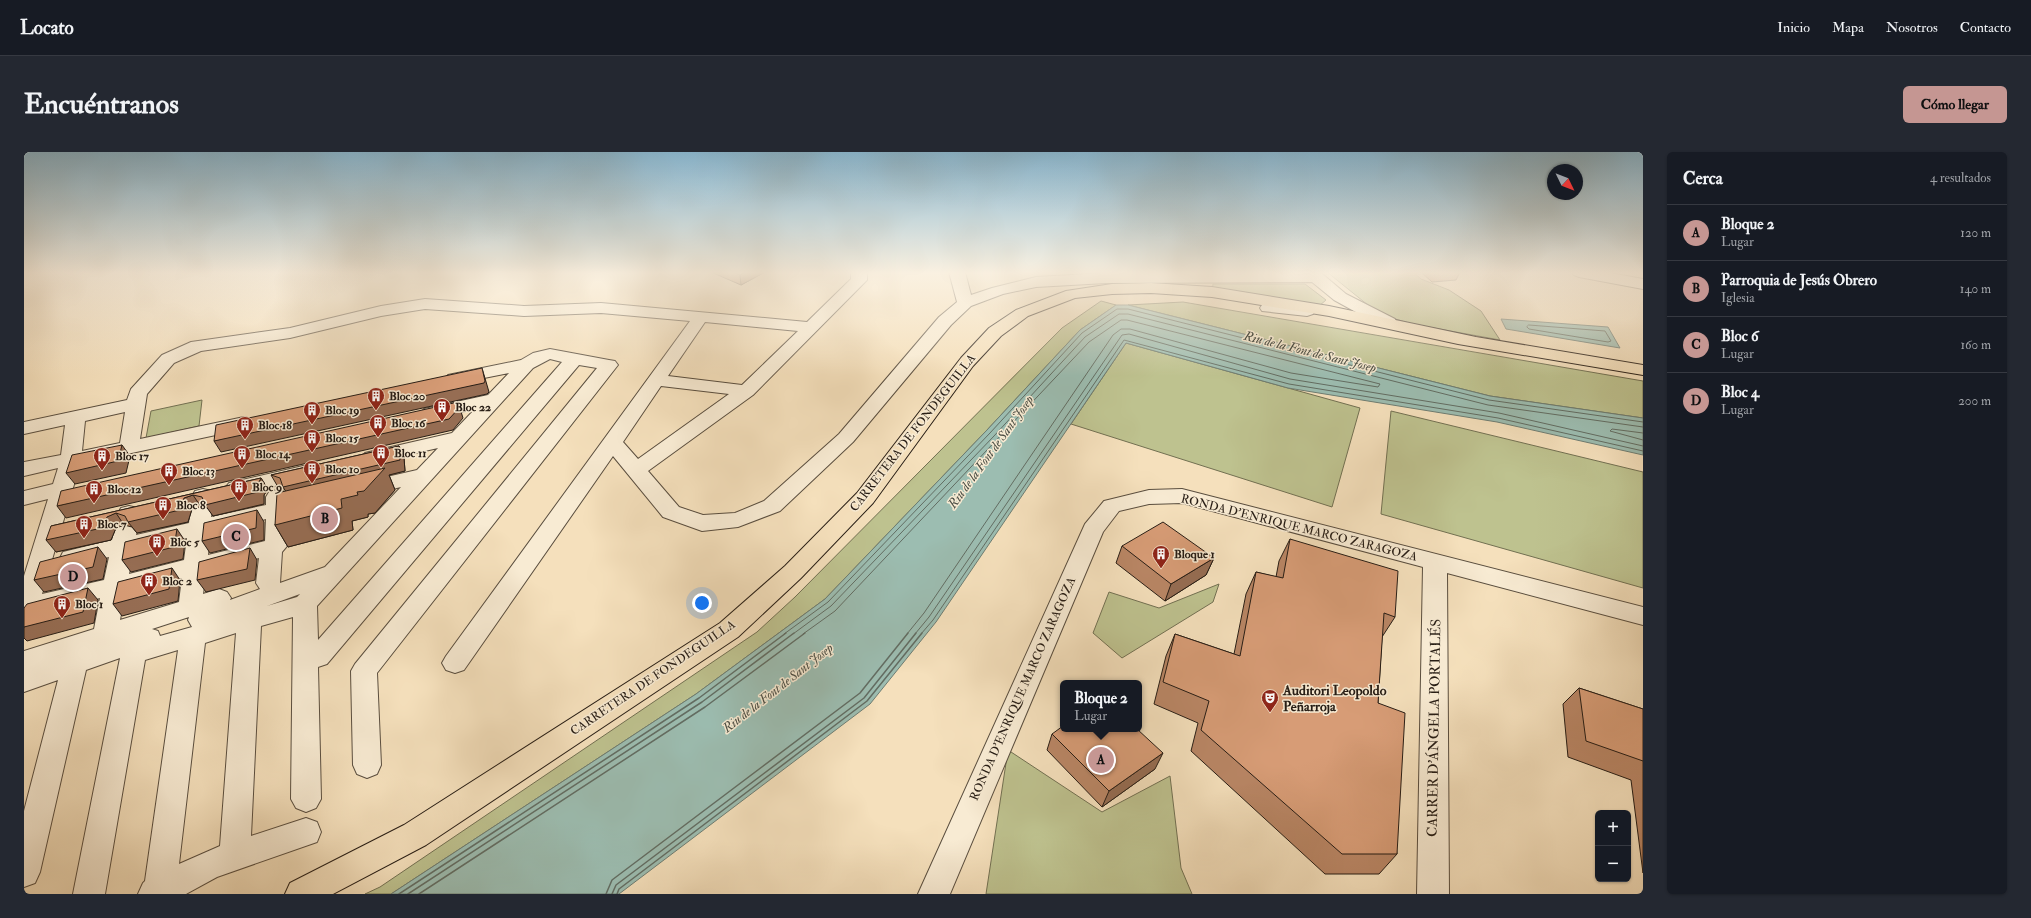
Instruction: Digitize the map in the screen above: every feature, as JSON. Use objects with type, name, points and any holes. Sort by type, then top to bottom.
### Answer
[{"type":"main road","name":"CARRETERA DE FONDEGUILLA","points":[[301,894],[415,835],[729,630],[793,572],[866,498],[967,362],[995,332],[1022,313],[1041,307]]},
{"type":"main road","name":"CARRETERA DE FONDEGUILLA","points":[[1259,307],[1643,370]]},
{"type":"main road","name":"CARRETERA DE FONDEGUILLA","points":[[1343,307],[1389,323],[1472,341]]},
{"type":"street","points":[[129,447],[138,393],[168,359],[197,346],[290,333],[381,311],[408,307]]},
{"type":"street","points":[[462,307],[524,311],[601,308],[811,327]]},
{"type":"street","points":[[636,470],[746,391],[832,307]]},
{"type":"street","points":[[612,442],[671,512],[702,523],[738,520],[772,506],[846,438],[945,321],[962,307]]},
{"type":"street","points":[[1268,308],[1285,308],[1332,316],[1340,307]]},
{"type":"street","points":[[1342,307],[1366,324]]},
{"type":"street","points":[[455,663],[701,317]]},
{"type":"street","points":[[24,681],[75,663],[136,647],[193,636],[305,604],[527,364],[539,357],[550,354],[609,365],[364,671],[366,765]]},
{"type":"street","points":[[305,661],[318,657],[574,359]]},
{"type":"street","points":[[438,383],[527,364]]},
{"type":"street","points":[[656,380],[746,391]]},
{"type":"street","points":[[413,417],[495,399]]},
{"type":"street","points":[[24,428],[136,404]]},
{"type":"street","points":[[76,417],[68,492],[39,548],[25,611],[114,586],[276,546],[278,455]]},
{"type":"street","points":[[24,469],[264,419]]},
{"type":"street","points":[[424,475],[349,481],[460,437]]},
{"type":"street","points":[[181,501],[324,468]]},
{"type":"street","points":[[24,498],[68,492]]},
{"type":"street","points":[[190,608],[203,496]]},
{"type":"street","name":"RONDA D'ENRIQUE MARCO ZARAGOZA","points":[[934,894],[1093,529],[1112,506],[1149,497],[1182,496],[1643,616]]},
{"type":"street","points":[[39,548],[122,546],[320,499]]},
{"type":"street","points":[[105,635],[122,546],[118,515],[151,508]]},
{"type":"street","points":[[39,548],[71,526]]},
{"type":"street","points":[[268,583],[271,548]]},
{"type":"street","name":"CARRER D'ÁNGELA PORTALÉS","points":[[1432,894],[1436,562]]},
{"type":"street","points":[[24,661],[284,578],[333,573]]},
{"type":"street","points":[[136,647],[333,573]]},
{"type":"street","points":[[305,604],[306,799]]},
{"type":"street","points":[[235,856],[249,620]]},
{"type":"street","points":[[157,892],[193,636]]},
{"type":"street","points":[[88,894],[136,647]]},
{"type":"street","points":[[24,872],[75,663]]},
{"type":"street","points":[[157,892],[209,865],[306,832]]},
{"type":"green space","points":[[1093,307],[1114,307],[1080,330],[987,430],[825,599],[696,694],[391,894],[365,894],[380,887],[757,632],[795,597],[1062,328]]},
{"type":"green space","points":[[1134,307],[1210,307],[1643,381],[1643,418],[1490,396]]},
{"type":"green space","points":[[1370,307],[1474,307],[1481,311],[1500,340],[1412,324],[1379,314]]},
{"type":"green space","points":[[1126,343],[1360,408],[1332,507],[1071,424]]},
{"type":"green space","points":[[202,400],[199,426],[146,438],[151,411]]},
{"type":"green space","points":[[1391,411],[1643,472],[1643,588],[1381,514]]},
{"type":"green space","points":[[1219,584],[1213,602],[1122,658],[1093,633],[1109,592],[1159,608]]},
{"type":"green space","points":[[1008,750],[1102,812],[1170,776],[1181,868],[1192,894],[986,894]]},
{"type":"water","name":"Riu de la Font de Sant Josep","points":[[1114,307],[1134,307],[1490,396],[1643,418],[1643,455],[1497,422],[1288,388],[1126,343],[936,622],[870,704],[619,894],[391,894],[696,694],[825,599],[987,430],[1080,330]]},
{"type":"water","points":[[1501,319],[1608,327],[1620,348],[1506,329]]},
{"type":"building","points":[[482,368],[485,381],[484,383],[214,441],[216,425]]},
{"type":"building","points":[[458,402],[460,407],[449,419],[57,506],[61,491]]},
{"type":"building","points":[[122,445],[118,461],[66,473],[72,455]]},
{"type":"building","points":[[399,446],[400,460],[283,487],[280,478],[271,475]]},
{"type":"building","points":[[385,468],[364,491],[357,492],[358,495],[341,499],[342,508],[275,525],[277,493]]},
{"type":"building","points":[[261,478],[258,484],[258,492],[205,505],[202,497],[193,495],[184,498],[180,510],[128,522],[125,516],[116,513],[107,517],[102,528],[46,540],[51,526]]},
{"type":"building","points":[[257,510],[256,528],[202,541],[204,523]]},
{"type":"building","points":[[1163,522],[1214,558],[1171,584],[1122,546]]},
{"type":"building","points":[[177,529],[174,547],[122,560],[125,542]]},
{"type":"building","name":"Auditori Leopoldo Peñarroja","points":[[1290,539],[1398,571],[1395,617],[1384,613],[1378,703],[1405,713],[1397,854],[1342,854],[1201,730],[1209,701],[1163,682],[1175,634],[1240,656],[1256,572],[1283,578]]},
{"type":"building","points":[[98,547],[93,567],[34,580],[40,562]]},
{"type":"building","points":[[250,548],[247,569],[197,580],[199,562]]},
{"type":"building","points":[[172,568],[169,589],[113,604],[118,582]]},
{"type":"building","points":[[88,588],[83,612],[24,627],[24,608],[27,604]]},
{"type":"building","points":[[1579,688],[1643,709],[1643,761],[1586,741]]},
{"type":"building","points":[[1060,728],[1060,732],[1140,732],[1163,753],[1109,791],[1052,734]]},
{"type":"place","name":"Bloc 20","points":[[376,411]]},
{"type":"place","name":"Bloc 22","points":[[442,422]]},
{"type":"place","name":"Bloc 19","points":[[312,425]]},
{"type":"place","name":"Bloc 16","points":[[378,438]]},
{"type":"place","name":"Bloc 18","points":[[245,440]]},
{"type":"place","name":"Bloc 15","points":[[312,453]]},
{"type":"place","name":"Bloc 11","points":[[381,468]]},
{"type":"place","name":"Bloc 14","points":[[242,469]]},
{"type":"place","name":"Bloc 17","points":[[102,471]]},
{"type":"place","name":"Bloc 10","points":[[312,484]]},
{"type":"place","name":"Bloc 13","points":[[169,486]]},
{"type":"place","name":"Bloc 9","points":[[239,502]]},
{"type":"place","name":"Bloc 12","points":[[94,504]]},
{"type":"place","name":"Parroquia de Jesús Obrero","points":[[325,519]]},
{"type":"place","name":"Bloc 8","points":[[163,520]]},
{"type":"place","name":"Bloc 6","points":[[236,537]]},
{"type":"place","name":"Bloc 7","points":[[84,539]]},
{"type":"place","name":"Bloc 5","points":[[157,557]]},
{"type":"place","name":"Bloque 1","points":[[1161,569]]},
{"type":"place","name":"Bloc 4","points":[[73,577]]},
{"type":"place","name":"Bloc 2","points":[[149,596]]},
{"type":"place","name":"Bloc 1","points":[[62,619]]},
{"type":"place","name":"Auditori Leopoldo Peñarroja","points":[[1270,713]]},
{"type":"place","name":"Bloque 2","points":[[1101,760]]}]
